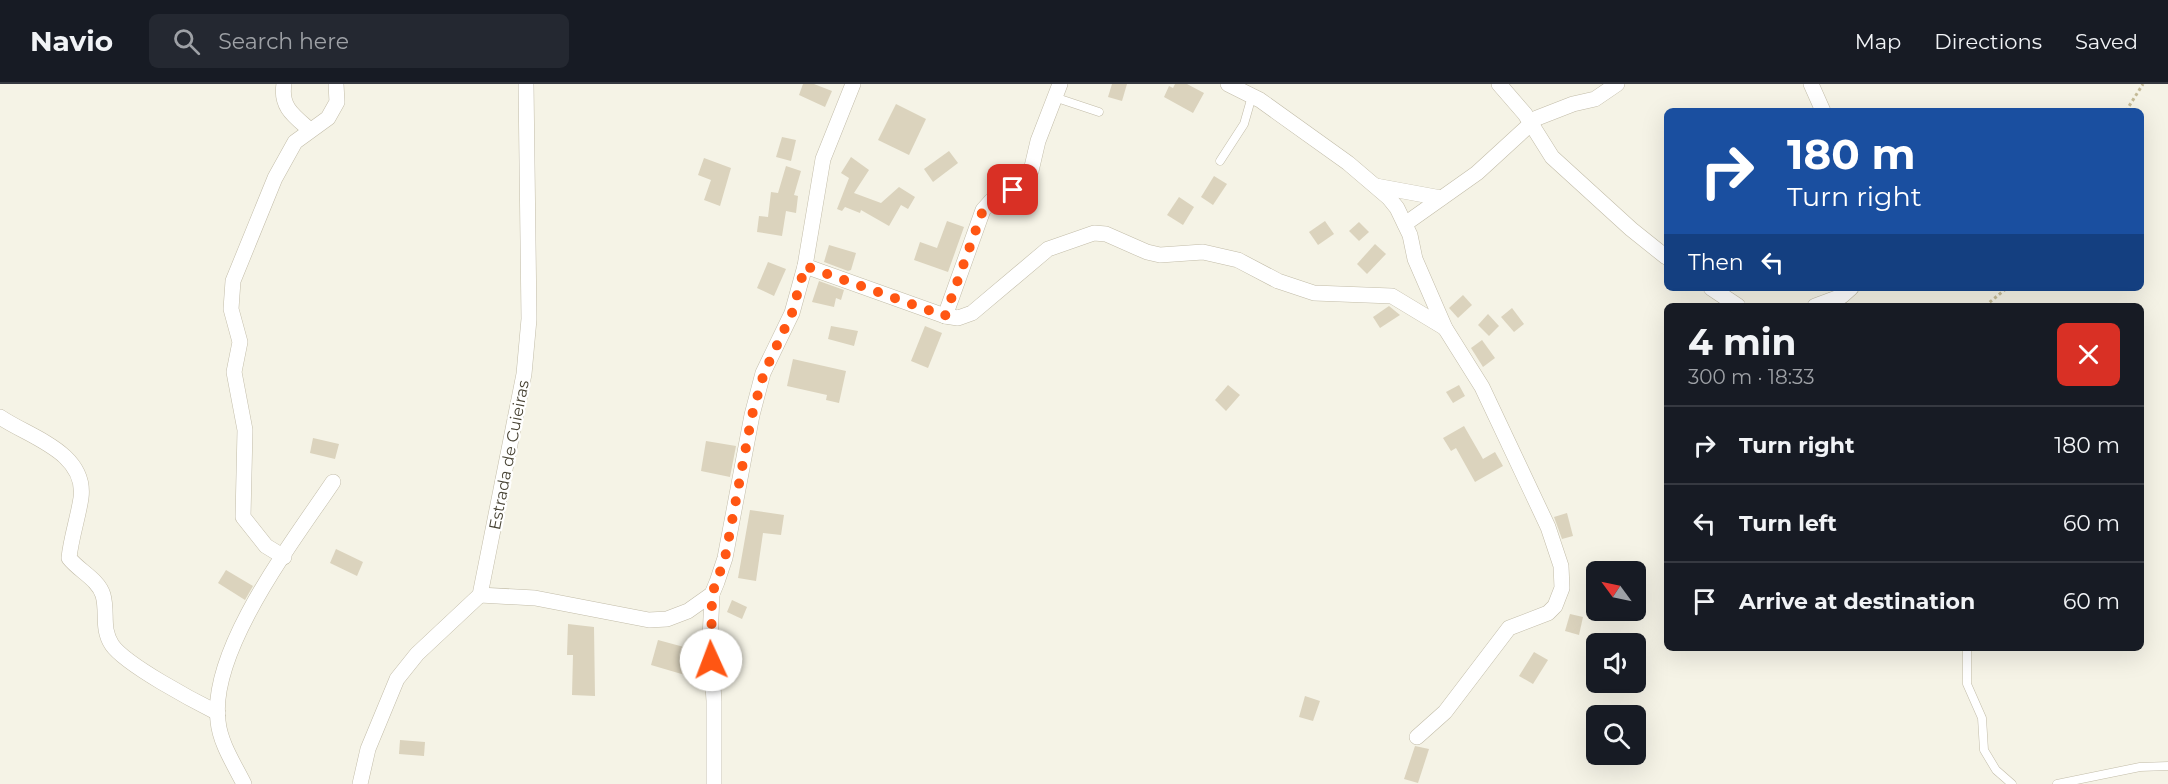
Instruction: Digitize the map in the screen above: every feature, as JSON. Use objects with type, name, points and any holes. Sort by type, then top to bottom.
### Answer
[{"type":"street","points":[[284,84],[284,104],[292,115],[310,130]]},
{"type":"street","points":[[284,556],[266,546],[243,517],[245,430],[239,388],[234,372],[240,342],[230,296],[233,281],[275,178],[295,142],[328,118],[337,102],[336,84]]},
{"type":"street","name":"Estrada de Cuieiras","points":[[480,595],[524,374],[529,320],[526,84]]},
{"type":"street","points":[[714,784],[714,701],[710,640],[712,594],[725,558],[752,415],[764,373],[792,313],[805,266],[823,159],[853,84]]},
{"type":"street","points":[[1228,84],[1252,96],[1348,163],[1389,198],[1405,224],[1415,259],[1445,328],[1482,387],[1548,527],[1561,566],[1562,588],[1555,606],[1548,613],[1509,628],[1445,712],[1417,737]]},
{"type":"street","points":[[1499,84],[1531,124],[1552,157],[1630,229],[1664,255]]},
{"type":"street","points":[[1405,224],[1477,173],[1531,124],[1549,112],[1595,99],[1617,84]]},
{"type":"street","points":[[1811,84],[1822,108]]},
{"type":"street","points":[[945,316],[983,210],[991,201],[1024,184],[1031,171],[1043,126],[1058,91]]},
{"type":"street","points":[[1374,186],[1441,198]]},
{"type":"street","points":[[805,266],[945,316],[958,318],[972,313],[1048,249],[1094,233],[1106,234],[1147,252],[1160,255],[1203,252],[1238,261],[1278,281],[1314,293],[1392,296],[1445,328]]},
{"type":"street","points":[[1716,291],[1734,303]]},
{"type":"street","points":[[1823,303],[1842,296],[1848,291]]},
{"type":"street","points":[[0,417],[47,442],[76,471],[81,485],[81,498],[69,558],[98,584],[103,597],[104,630],[114,647],[163,682],[218,713]]},
{"type":"street","points":[[244,784],[221,738],[218,713],[218,698],[233,643],[245,617],[333,482]]},
{"type":"street","points":[[360,784],[368,749],[397,679],[417,654],[480,595],[535,598],[648,620],[668,619],[688,611],[712,594]]},
{"type":"lane","points":[[1058,91],[1099,112]]},
{"type":"lane","points":[[1220,161],[1244,124],[1252,96]]},
{"type":"lane","points":[[1967,651],[1968,684],[1982,718],[1984,750],[1996,770],[2012,784]]},
{"type":"lane","points":[[2057,784],[2140,767],[2168,765]]},
{"type":"path","points":[[2128,108],[2144,84]]},
{"type":"path","points":[[1989,303],[2003,291]]},
{"type":"building","points":[[803,84],[814,84],[832,91],[825,107],[799,95]]},
{"type":"building","points":[[1112,84],[1127,84],[1122,101],[1108,97]]},
{"type":"building","points":[[1175,84],[1187,84],[1204,93],[1193,113],[1164,97],[1169,86],[1173,88]]},
{"type":"building","points":[[896,104],[926,119],[909,155],[878,140]]},
{"type":"building","points":[[782,137],[796,140],[791,161],[776,157]]},
{"type":"building","points":[[949,151],[958,163],[933,182],[924,169]]},
{"type":"building","points":[[851,157],[869,170],[854,193],[881,203],[899,187],[915,197],[908,209],[901,205],[889,226],[861,210],[860,213],[845,207],[842,211],[837,209],[849,178],[841,173]]},
{"type":"building","points":[[704,158],[731,168],[720,206],[704,200],[711,180],[698,175]]},
{"type":"building","points":[[786,166],[801,171],[794,195],[798,196],[796,213],[786,211],[782,236],[757,232],[759,216],[768,217],[771,192],[778,193]]},
{"type":"building","points":[[1214,176],[1227,184],[1213,205],[1201,197]]},
{"type":"building","points":[[1179,197],[1194,207],[1183,225],[1167,215]]},
{"type":"building","points":[[947,221],[964,227],[948,272],[914,260],[920,242],[937,248]]},
{"type":"building","points":[[1325,221],[1334,234],[1318,245],[1309,232]]},
{"type":"building","points":[[1359,222],[1369,232],[1359,241],[1349,231]]},
{"type":"building","points":[[1375,244],[1386,254],[1367,274],[1357,264]]},
{"type":"building","points":[[829,245],[856,253],[851,270],[848,271],[824,262]]},
{"type":"building","points":[[768,262],[786,269],[774,296],[757,288]]},
{"type":"building","points":[[819,281],[844,290],[841,300],[836,298],[834,307],[812,302]]},
{"type":"building","points":[[1463,295],[1472,305],[1458,318],[1449,308]]},
{"type":"building","points":[[1389,306],[1400,315],[1380,328],[1373,317]]},
{"type":"building","points":[[1512,308],[1524,324],[1514,332],[1501,317]]},
{"type":"building","points":[[1488,314],[1499,326],[1489,336],[1478,325]]},
{"type":"building","points":[[831,326],[858,331],[854,346],[828,339]]},
{"type":"building","points":[[925,326],[942,333],[928,368],[911,361]]},
{"type":"building","points":[[1482,340],[1495,358],[1483,367],[1471,348]]},
{"type":"building","points":[[793,359],[846,371],[839,403],[826,400],[827,395],[787,386]]},
{"type":"building","points":[[1228,385],[1240,395],[1226,411],[1215,400]]},
{"type":"building","points":[[1459,385],[1465,396],[1453,403],[1446,392]]},
{"type":"building","points":[[1464,426],[1483,459],[1495,452],[1503,466],[1475,482],[1456,448],[1451,451],[1443,438]]},
{"type":"building","points":[[313,438],[339,444],[335,459],[310,453]]},
{"type":"building","points":[[706,441],[736,446],[730,477],[701,471]]},
{"type":"building","points":[[750,510],[784,515],[781,535],[763,533],[756,581],[738,578]]},
{"type":"building","points":[[1567,513],[1573,536],[1562,539],[1554,517]]},
{"type":"building","points":[[336,549],[363,562],[357,576],[330,563]]},
{"type":"building","points":[[226,570],[253,586],[245,600],[218,583]]},
{"type":"building","points":[[732,600],[747,607],[742,619],[727,612]]},
{"type":"building","points":[[1570,614],[1583,617],[1579,635],[1565,631]]},
{"type":"building","points":[[568,624],[594,627],[595,696],[572,695],[573,655],[567,655]]},
{"type":"building","points":[[658,640],[684,647],[682,654],[690,656],[685,675],[651,665]]},
{"type":"building","points":[[1534,652],[1548,660],[1533,684],[1519,676]]},
{"type":"building","points":[[1305,696],[1320,701],[1313,721],[1299,717]]},
{"type":"building","points":[[400,740],[425,742],[424,756],[399,754]]},
{"type":"building","points":[[1415,746],[1429,749],[1418,783],[1404,779]]},
{"type":"route","points":[[711,660],[712,594],[725,558],[752,415],[764,373],[792,313],[805,266],[945,316],[983,210],[991,201],[1013,190]]}]
